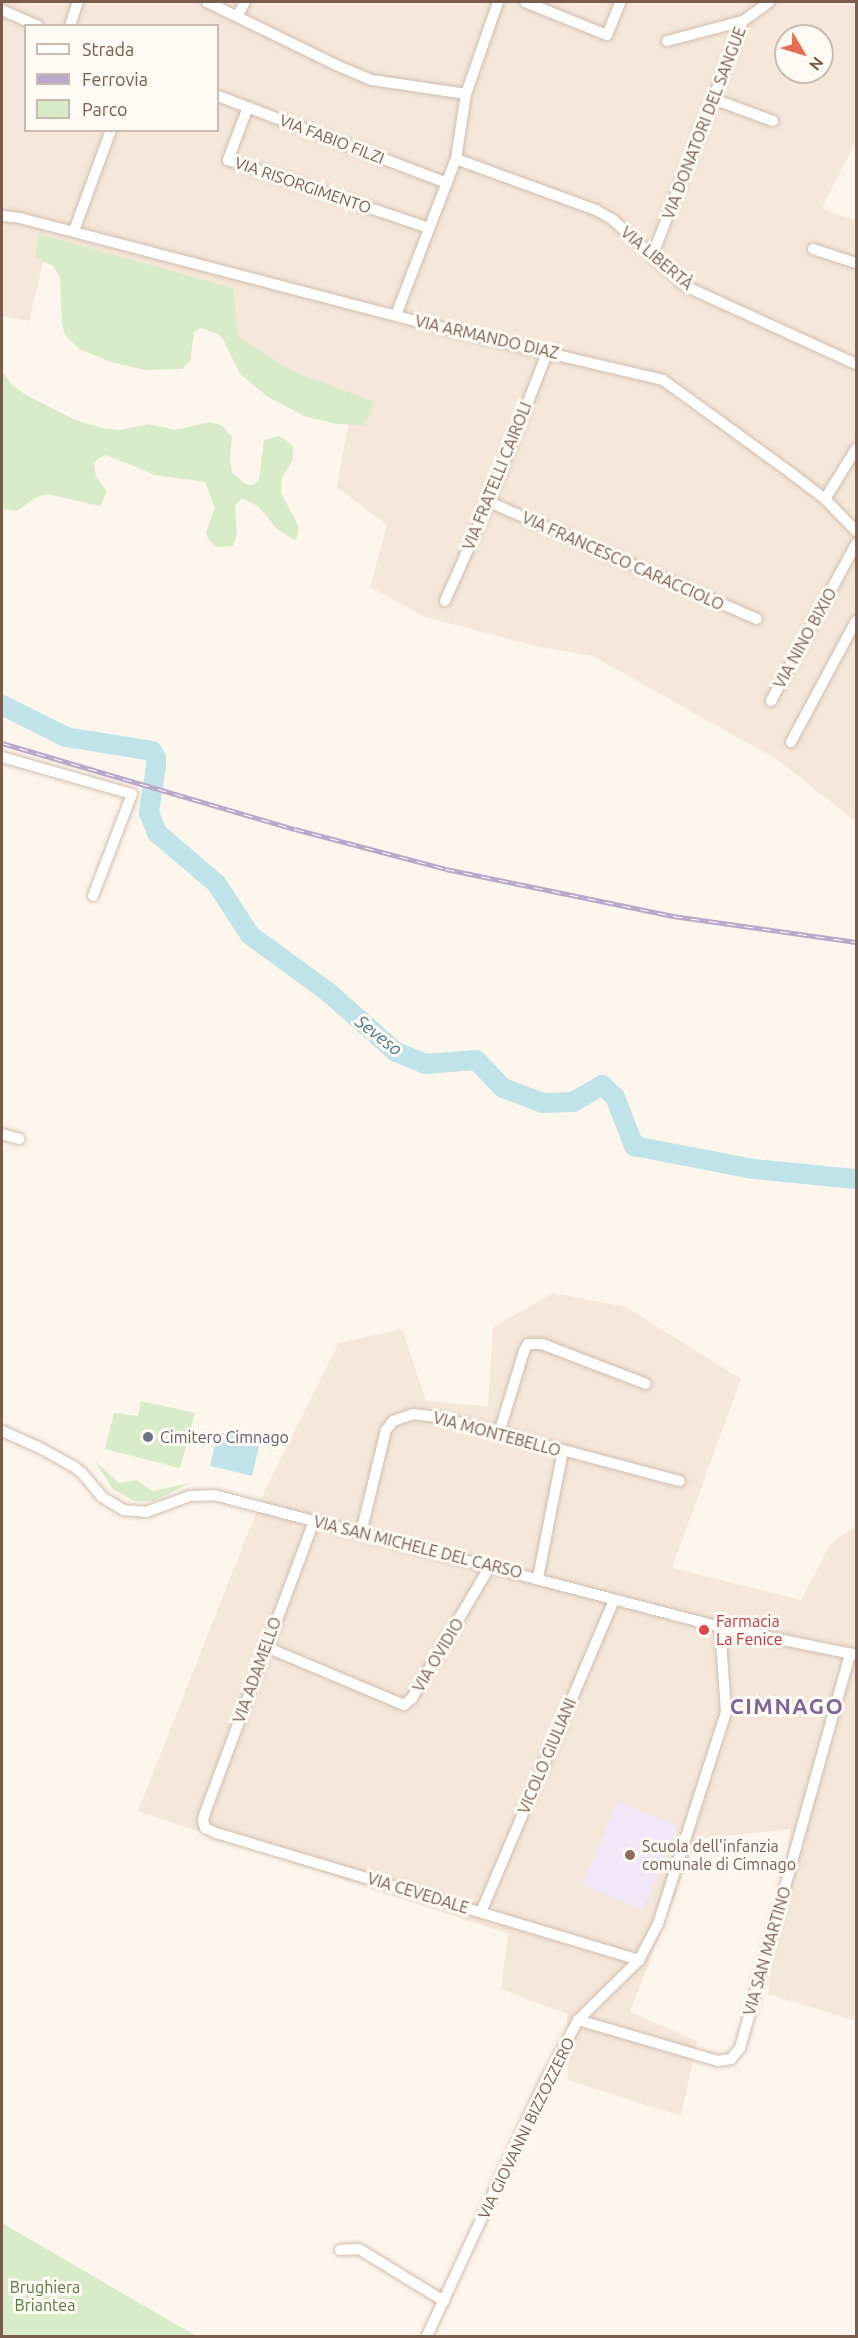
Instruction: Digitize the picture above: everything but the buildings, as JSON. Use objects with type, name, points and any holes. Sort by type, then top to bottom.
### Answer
[{"type":"street","points":[[71,24],[78,2]]},
{"type":"street","points":[[207,2],[238,15],[336,65],[372,80],[466,94]]},
{"type":"street","points":[[238,15],[245,2]]},
{"type":"street","points":[[525,2],[608,35],[620,2]]},
{"type":"street","name":"VIA DONATORI DEL SANGUE","points":[[653,254],[743,21],[769,2]]},
{"type":"street","points":[[396,315],[456,159],[466,94],[496,4]]},
{"type":"street","points":[[2,10],[34,24]]},
{"type":"street","points":[[667,41],[743,21]]},
{"type":"street","name":"VIA FABIO FILZI","points":[[219,96],[447,183]]},
{"type":"street","points":[[713,99],[773,121]]},
{"type":"street","name":"VIA RISORGIMENTO","points":[[248,107],[228,160],[429,228]]},
{"type":"street","points":[[74,231],[110,132]]},
{"type":"street","name":"VIA LIBERTÀ","points":[[456,159],[596,210],[613,220],[687,287],[856,364]]},
{"type":"street","name":"VIA ARMANDO DIAZ","points":[[2,216],[74,231],[396,315],[663,380],[825,499],[856,531]]},
{"type":"street","points":[[813,249],[856,263]]},
{"type":"street","name":"VIA FRATELLI CAIROLI","points":[[445,601],[489,502],[548,351]]},
{"type":"street","points":[[825,499],[856,449]]},
{"type":"street","name":"VIA FRANCESCO CARACCIOLO","points":[[489,502],[758,619]]},
{"type":"street","name":"VIA NINO BIXIO","points":[[771,701],[856,544]]},
{"type":"street","points":[[791,742],[856,621]]},
{"type":"street","points":[[2,758],[132,794],[93,896]]},
{"type":"street","points":[[2,1134],[19,1139]]},
{"type":"street","points":[[499,1433],[528,1344],[542,1344],[646,1384]]},
{"type":"street","name":"VIA MONTEBELLO","points":[[361,1533],[382,1441],[393,1421],[413,1414],[439,1417],[680,1482]]},
{"type":"street","name":"VIA SAN MICHELE DEL CARSO","points":[[2,1431],[73,1466],[102,1497],[124,1510],[146,1512],[202,1494],[538,1578],[720,1627],[853,1654]]},
{"type":"street","points":[[538,1578],[563,1451]]},
{"type":"street","name":"VIA ADAMELLO","points":[[203,1820],[314,1521]]},
{"type":"street","name":"VIA OVIDIO","points":[[266,1647],[404,1705],[412,1698],[490,1566]]},
{"type":"street","name":"VICOLO GIULIANI","points":[[481,1912],[614,1600]]},
{"type":"street","name":"VIA GIOVANNI BIZZOZZERO","points":[[427,2337],[546,2080],[578,2020],[639,1960],[658,1924],[726,1713],[720,1627]]},
{"type":"street","name":"VIA SAN MARTINO","points":[[578,2020],[718,2061],[731,2059],[740,2048],[853,1654]]},
{"type":"street","name":"VIA CEVEDALE","points":[[203,1820],[205,1828],[216,1833],[639,1960]]},
{"type":"street","points":[[340,2250],[359,2249],[444,2301]]},
{"type":"shaded area","points":[[2,2],[856,2],[856,142],[822,208],[856,221],[856,822],[778,760],[593,656],[540,647],[425,617],[370,587],[387,525],[337,487],[348,425],[246,357],[207,296],[47,247],[29,321],[2,316]]},
{"type":"shaded area","name":"CIMNAGO","points":[[553,1293],[626,1307],[741,1379],[672,1568],[801,1600],[831,1543],[856,1526],[856,2021],[768,1994],[791,1829],[697,1839],[630,2012],[697,2041],[681,2116],[568,2080],[567,2014],[501,1989],[508,1934],[138,1811],[265,1490],[339,1343],[402,1329],[426,1401],[488,1406],[493,1327]]},
{"type":"shaded area","name":"Scuola dell'infanzia comunale di Cimnago","points":[[618,1801],[678,1826],[642,1910],[582,1885]]},
{"type":"green space","points":[[39,234],[233,288],[238,337],[292,371],[375,402],[365,425],[338,424],[306,417],[268,397],[240,374],[223,339],[218,334],[201,328],[194,332],[190,361],[182,369],[145,370],[111,362],[79,349],[65,335],[62,325],[60,277],[53,266],[35,257]]},
{"type":"green space","points":[[2,370],[11,384],[26,395],[73,419],[101,428],[120,430],[149,424],[175,430],[210,422],[221,425],[232,437],[230,458],[232,472],[245,484],[253,485],[259,480],[264,440],[278,436],[285,439],[293,447],[293,459],[282,478],[281,493],[299,527],[297,538],[294,540],[277,529],[259,507],[242,498],[235,506],[237,535],[233,546],[216,547],[208,539],[206,533],[215,508],[205,482],[155,475],[106,455],[97,459],[94,464],[96,476],[107,492],[100,506],[47,494],[35,498],[17,511],[2,509]]},
{"type":"green space","points":[[141,1401],[195,1413],[180,1468],[105,1449],[114,1413],[138,1416]]},
{"type":"green space","points":[[94,1460],[119,1483],[137,1480],[152,1491],[190,1483],[154,1501],[134,1501],[113,1489]]},
{"type":"green space","name":"Brughiera Briantea","points":[[2,2223],[177,2325],[197,2336],[2,2336]]},
{"type":"water","points":[[218,1432],[260,1442],[252,1476],[210,1466]]},
{"type":"waterway","name":"Seveso","points":[[2,705],[66,737],[152,751],[156,758],[156,766],[149,813],[157,833],[216,883],[250,935],[328,992],[396,1052],[425,1064],[476,1060],[503,1088],[543,1103],[573,1102],[602,1085],[615,1097],[634,1146],[754,1169],[856,1179]]},
{"type":"railway","points":[[2,743],[295,829],[446,869],[673,916],[856,942]]},
{"type":"place","name":"Cimitero Cimnago","points":[[148,1437]]},
{"type":"place","name":"Farmacia La Fenice","points":[[704,1630]]},
{"type":"place","name":"Scuola dell'infanzia comunale di Cimnago","points":[[630,1855]]},
{"type":"district","name":"CIMNAGO","points":[[787,1706]]}]
